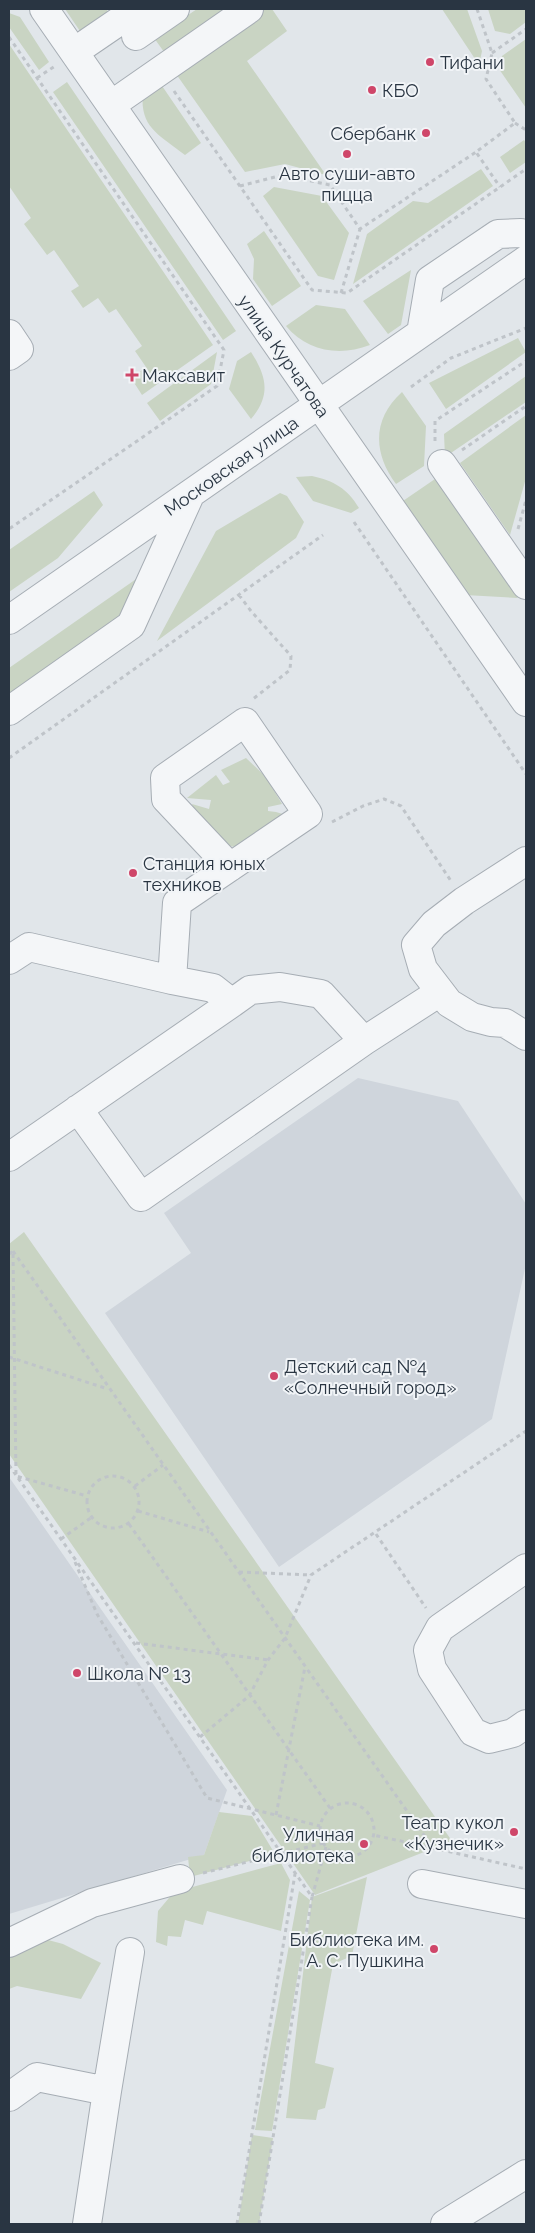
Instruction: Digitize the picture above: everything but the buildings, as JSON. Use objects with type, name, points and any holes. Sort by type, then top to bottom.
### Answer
[{"type":"street","name":"улица Курчатова","points":[[44,9],[526,702]]},
{"type":"street","points":[[74,52],[137,9]]},
{"type":"street","points":[[136,36],[175,9]]},
{"type":"street","points":[[111,105],[249,9]]},
{"type":"street","points":[[421,333],[430,280],[498,234],[521,232],[526,235]]},
{"type":"street","name":"Московская улица","points":[[9,620],[526,260]]},
{"type":"street","points":[[9,334],[19,349],[9,356]]},
{"type":"street","points":[[442,464],[526,585]]},
{"type":"street","points":[[9,711],[131,625],[190,495]]},
{"type":"street","points":[[172,980],[177,903],[230,867],[308,814],[245,722],[165,778],[166,800],[230,867]]},
{"type":"street","points":[[526,861],[464,900],[434,924],[416,945],[423,969],[449,1003],[472,1017],[490,1022],[506,1023],[526,1036]]},
{"type":"street","points":[[9,960],[29,947],[213,988],[232,1003]]},
{"type":"street","points":[[9,1157],[250,990],[280,987],[321,994],[364,1041]]},
{"type":"street","points":[[78,1109],[141,1197],[364,1041],[440,992]]},
{"type":"street","points":[[526,1568],[440,1628],[428,1650],[432,1669],[473,1732],[489,1739],[513,1733],[526,1724]]},
{"type":"street","points":[[9,1943],[92,1903],[180,1879]]},
{"type":"street","points":[[422,1884],[526,1904]]},
{"type":"street","points":[[87,2224],[130,1952]]},
{"type":"street","points":[[9,2097],[37,2077],[107,2091]]},
{"type":"street","points":[[446,2224],[526,2174]]},
{"type":"path","points":[[477,9],[492,53],[486,79],[515,123],[526,130]]},
{"type":"path","points":[[492,53],[526,30]]},
{"type":"path","points":[[9,37],[224,350],[217,386],[9,529]]},
{"type":"path","points":[[160,70],[312,290],[347,293],[526,169]]},
{"type":"path","points":[[341,293],[360,229],[476,152],[515,123]]},
{"type":"path","points":[[476,152],[500,187]]},
{"type":"path","points":[[240,186],[283,175],[330,185],[360,229]]},
{"type":"path","points":[[411,387],[451,358],[526,329]]},
{"type":"path","points":[[435,421],[526,361]]},
{"type":"path","points":[[442,464],[526,406]]},
{"type":"path","points":[[515,537],[526,500]]},
{"type":"path","points":[[354,522],[526,774]]},
{"type":"path","points":[[9,758],[323,535]]},
{"type":"path","points":[[239,595],[251,612],[291,656],[290,670],[242,709],[245,722]]},
{"type":"path","points":[[308,814],[324,827],[362,806],[384,799],[400,806],[464,900]]},
{"type":"path","points":[[9,1254],[13,1251]]},
{"type":"path","points":[[13,1251],[16,1476]]},
{"type":"path","points":[[13,1251],[108,1389],[433,1848]]},
{"type":"path","points":[[9,1357],[108,1389]]},
{"type":"path","points":[[238,1572],[311,1575],[376,1534],[526,1431]]},
{"type":"path","points":[[9,1465],[312,1898]]},
{"type":"path","points":[[135,1486],[163,1465]]},
{"type":"path","points":[[16,1476],[87,1496]]},
{"type":"path","points":[[106,1476],[121,1477],[135,1486],[139,1496],[138,1511],[129,1524],[119,1528],[109,1528],[99,1524],[92,1517],[88,1508],[87,1496],[96,1482],[106,1476]]},
{"type":"path","points":[[138,1511],[210,1532]]},
{"type":"path","points":[[60,1539],[92,1517]]},
{"type":"path","points":[[129,1524],[219,1654],[330,1808]]},
{"type":"path","points":[[376,1534],[440,1628]]},
{"type":"path","points":[[71,1555],[98,1614],[207,1798],[320,1826]]},
{"type":"path","points":[[200,1738],[249,1696],[268,1660],[285,1638],[311,1575]]},
{"type":"path","points":[[135,1643],[268,1660]]},
{"type":"path","points":[[276,1815],[305,1666]]},
{"type":"path","points":[[259,2224],[312,1898],[325,1845],[320,1826],[323,1816],[330,1808],[344,1803],[360,1806],[367,1812],[373,1822],[373,1835],[371,1843],[364,1851],[355,1856],[344,1857],[334,1854],[325,1845]]},
{"type":"path","points":[[373,1835],[526,1869]]},
{"type":"path","points":[[180,1879],[281,1853],[325,1845]]},
{"type":"path","points":[[237,2224],[295,1873]]},
{"type":"shaded area","points":[[358,1078],[458,1101],[526,1204],[526,1264],[492,1419],[279,1567],[105,1313],[191,1253],[164,1213]]},
{"type":"shaded area","name":"Школа № 13","points":[[9,1477],[227,1790],[204,1855],[9,1914]]},
{"type":"green space","points":[[65,9],[106,9],[113,18],[84,37]]},
{"type":"green space","points":[[197,9],[237,9],[167,56],[154,38]]},
{"type":"green space","points":[[262,9],[272,9],[287,31],[247,61],[326,175],[285,164],[245,172],[174,71]]},
{"type":"green space","points":[[442,9],[467,9],[482,51],[479,65]]},
{"type":"green space","points":[[488,9],[526,9],[526,22],[510,34],[495,31]]},
{"type":"green space","points":[[9,13],[20,17],[49,62],[39,70],[9,27]]},
{"type":"green space","points":[[526,39],[526,108],[499,69],[502,56]]},
{"type":"green space","points":[[9,44],[213,345],[142,395],[131,378],[146,367],[135,351],[142,346],[116,309],[109,313],[98,298],[83,308],[71,291],[79,286],[54,250],[47,255],[24,224],[31,218],[9,186]]},
{"type":"green space","points":[[158,80],[201,143],[185,155],[153,129],[144,114],[143,91]]},
{"type":"green space","points":[[67,82],[236,331],[223,340],[53,92]]},
{"type":"green space","points":[[524,140],[526,143],[526,162],[510,173],[500,157]]},
{"type":"green space","points":[[481,169],[493,186],[353,284],[367,234],[413,201],[428,203]]},
{"type":"green space","points":[[274,187],[322,196],[349,233],[334,280],[318,276],[263,196]]},
{"type":"green space","points":[[264,231],[301,286],[272,306],[253,279],[254,259],[247,244]]},
{"type":"green space","points":[[411,270],[401,325],[388,334],[363,301]]},
{"type":"green space","points":[[316,305],[345,309],[370,345],[347,351],[324,349],[304,341],[286,326]]},
{"type":"green space","points":[[518,338],[526,352],[446,409],[429,383]]},
{"type":"green space","points":[[217,352],[211,384],[160,421],[147,403]]},
{"type":"green space","points":[[251,352],[261,370],[264,394],[262,402],[251,419],[229,389],[237,361]]},
{"type":"green space","points":[[526,376],[526,402],[445,457],[444,434]]},
{"type":"green space","points":[[402,392],[426,426],[424,466],[396,484],[383,460],[379,436],[385,413]]},
{"type":"green space","points":[[526,415],[526,478],[510,535],[460,463]]},
{"type":"green space","points":[[312,476],[327,480],[345,490],[359,508],[351,513],[313,501],[296,477]]},
{"type":"green space","points":[[435,479],[518,598],[465,595],[400,503]]},
{"type":"green space","points":[[94,491],[103,505],[58,558],[9,592],[9,550]]},
{"type":"green space","points":[[280,493],[287,496],[304,522],[296,538],[157,641],[216,531]]},
{"type":"green space","points":[[139,577],[117,627],[9,704],[9,668]]},
{"type":"green space","points":[[246,758],[266,777],[282,804],[268,807],[268,811],[286,815],[273,836],[262,828],[250,848],[227,846],[194,811],[192,804],[209,809],[211,800],[187,798],[216,775],[223,785],[230,782],[221,770]]},
{"type":"green space","points":[[24,1232],[452,1841],[315,1895],[9,1454],[9,1244]]},
{"type":"green space","points":[[219,1812],[252,1816],[275,1854],[190,1877],[188,1857],[204,1855]]},
{"type":"green space","points":[[281,1863],[290,1880],[281,1931],[207,1911],[203,1925],[185,1920],[181,1937],[168,1936],[167,1946],[156,1942],[158,1911],[174,1892]]},
{"type":"green space","points":[[367,1877],[352,1956],[333,1964],[315,2063],[334,2068],[325,2108],[318,2110],[316,2120],[286,2118],[312,1897]]},
{"type":"green space","points":[[299,1891],[310,1900],[272,2131],[255,2130]]},
{"type":"green space","points":[[37,1937],[63,1944],[101,1963],[81,1999],[17,1986],[9,1989],[9,1953]]},
{"type":"green space","points":[[252,2135],[273,2138],[259,2224],[238,2224]]},
{"type":"place","name":"Тифани","points":[[430,62]]},
{"type":"place","name":"КБО","points":[[372,90]]},
{"type":"place","name":"Сбербанк","points":[[426,133]]},
{"type":"place","name":"Авто суши-авто пицца","points":[[347,154]]},
{"type":"place","name":"Максавит","points":[[132,375]]},
{"type":"place","name":"Станция юных техников","points":[[133,873]]},
{"type":"place","name":"Детский сад №4 «Солнечный город»","points":[[274,1376]]},
{"type":"place","name":"Школа № 13","points":[[77,1673]]},
{"type":"place","name":"Театр кукол «Кузнечик»","points":[[514,1832]]},
{"type":"place","name":"Уличная библиотека","points":[[364,1844]]},
{"type":"place","name":"Библиотека им. А. С. Пушкина","points":[[434,1949]]}]
